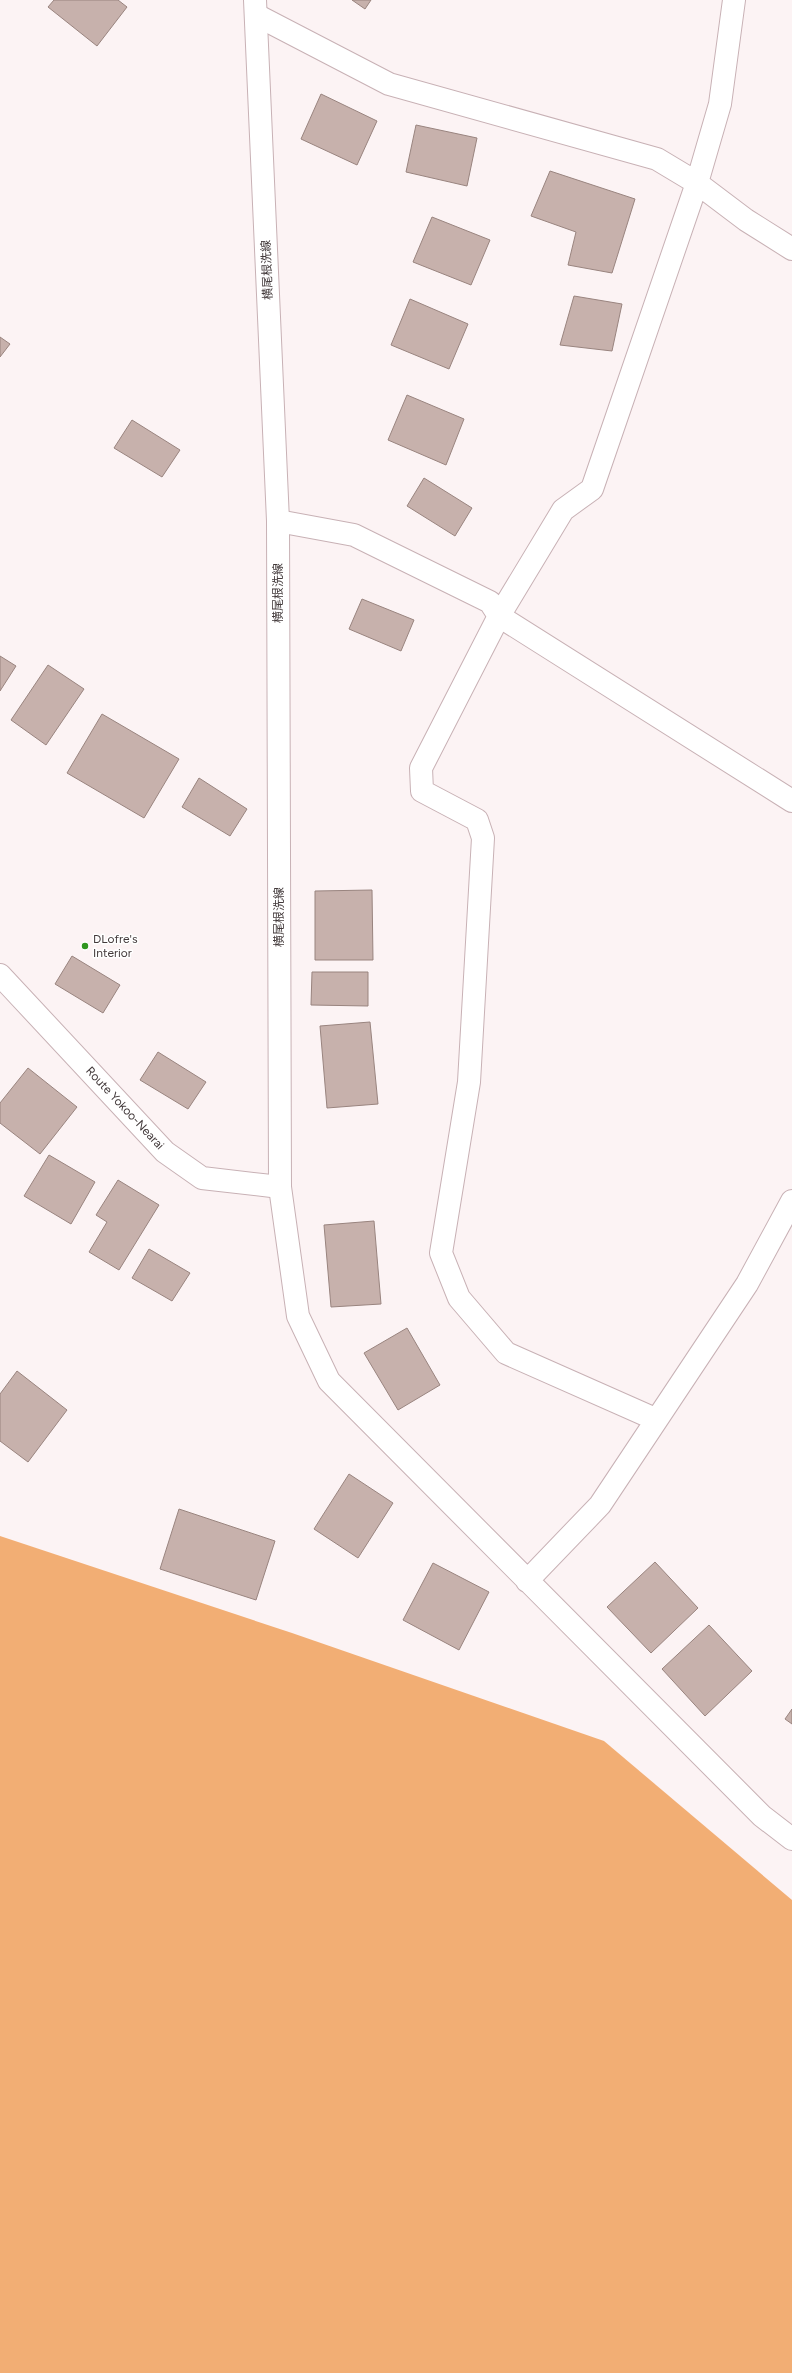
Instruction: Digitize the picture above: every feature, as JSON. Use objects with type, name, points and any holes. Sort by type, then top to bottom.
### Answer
[{"type":"street","points":[[655,1419],[506,1353],[459,1298],[441,1253],[469,1082],[482,838],[477,820],[422,791],[421,768],[499,616],[563,510],[592,489],[697,183],[720,104],[734,0]]},
{"type":"street","points":[[256,7],[389,84],[657,159],[697,183],[746,220],[792,249]]},
{"type":"street","name":"横尾根洗線","points":[[256,7],[278,521],[280,1187],[298,1316],[329,1381],[526,1581],[762,1816],[792,1839]]},
{"type":"street","points":[[278,521],[354,534],[490,602],[499,616],[792,801]]},
{"type":"street","name":"Route Yokoo-Nearai","points":[[0,974],[165,1152],[202,1178],[280,1187]]},
{"type":"street","points":[[526,1581],[600,1505],[655,1419],[746,1284],[792,1201]]},
{"type":"shaded area","points":[[0,1536],[292,1633],[604,1741],[792,1900],[792,2373],[0,2373]]},
{"type":"building","points":[[54,0],[118,0],[127,7],[97,46],[48,7]]},
{"type":"building","points":[[352,0],[371,0],[365,9]]},
{"type":"building","points":[[321,94],[377,121],[357,165],[301,139]]},
{"type":"building","points":[[416,125],[477,138],[467,186],[406,172]]},
{"type":"building","points":[[550,171],[635,199],[612,273],[568,265],[576,232],[531,216]]},
{"type":"building","points":[[432,217],[490,240],[471,285],[413,262]]},
{"type":"building","points":[[574,296],[622,304],[612,351],[560,345]]},
{"type":"building","points":[[410,299],[468,324],[449,369],[391,345]]},
{"type":"building","points":[[0,337],[10,344],[0,357]]},
{"type":"building","points":[[407,395],[464,419],[446,465],[388,440]]},
{"type":"building","points":[[132,420],[180,450],[162,477],[114,448]]},
{"type":"building","points":[[424,478],[472,508],[455,536],[407,506]]},
{"type":"building","points":[[362,599],[414,620],[401,651],[349,629]]},
{"type":"building","points":[[0,656],[16,666],[0,691]]},
{"type":"building","points":[[48,665],[84,689],[46,745],[11,720]]},
{"type":"building","points":[[102,714],[179,759],[144,818],[67,773]]},
{"type":"building","points":[[199,778],[247,809],[230,836],[182,807]]},
{"type":"building","points":[[372,890],[373,960],[315,960],[315,891]]},
{"type":"building","points":[[72,956],[120,985],[103,1013],[55,984]]},
{"type":"building","points":[[312,972],[368,972],[368,1006],[311,1005]]},
{"type":"building","points":[[370,1022],[378,1104],[327,1108],[320,1026]]},
{"type":"building","points":[[158,1052],[206,1082],[188,1109],[140,1080]]},
{"type":"building","points":[[28,1068],[77,1107],[40,1154],[0,1123],[0,1103]]},
{"type":"building","points":[[49,1155],[95,1182],[71,1224],[24,1196]]},
{"type":"building","points":[[118,1180],[159,1205],[119,1270],[89,1252],[107,1222],[96,1215]]},
{"type":"building","points":[[374,1221],[381,1304],[331,1307],[324,1225]]},
{"type":"building","points":[[149,1249],[190,1273],[172,1301],[132,1278]]},
{"type":"building","points":[[407,1328],[440,1385],[398,1410],[364,1353]]},
{"type":"building","points":[[17,1371],[67,1410],[28,1462],[0,1441],[0,1394]]},
{"type":"building","points":[[349,1474],[393,1503],[358,1558],[314,1529]]},
{"type":"building","points":[[179,1509],[275,1541],[256,1600],[160,1569]]},
{"type":"building","points":[[655,1562],[698,1608],[651,1653],[607,1607]]},
{"type":"building","points":[[433,1563],[489,1592],[459,1650],[403,1620]]},
{"type":"building","points":[[709,1625],[752,1671],[705,1716],[662,1669]]},
{"type":"building","points":[[792,1709],[792,1724],[785,1719]]},
{"type":"place","name":"DLofre's Interior","points":[[85,946]]}]
